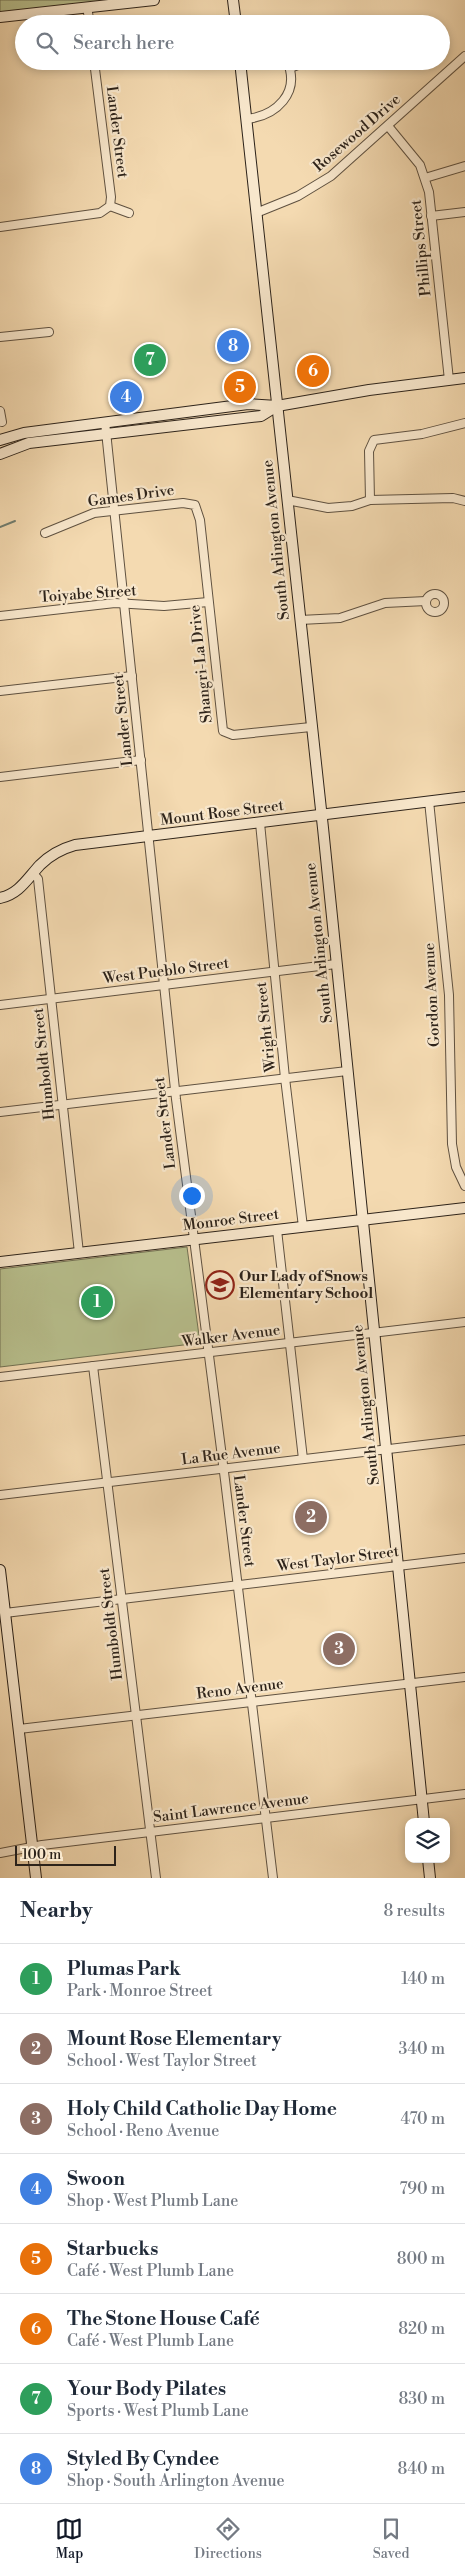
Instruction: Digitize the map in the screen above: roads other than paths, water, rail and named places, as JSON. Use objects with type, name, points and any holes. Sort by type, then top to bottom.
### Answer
[{"type":"main road","points":[[24,15],[154,0]]},
{"type":"main road","points":[[233,0],[235,15]]},
{"type":"main road","points":[[0,18],[15,16]]},
{"type":"main road","name":"South Arlington Avenue","points":[[241,70],[321,816],[424,1818]]},
{"type":"main road","points":[[0,440],[24,433],[105,422],[248,404],[277,406],[369,390],[465,378]]},
{"type":"main road","points":[[0,454],[29,442],[261,416],[277,406]]},
{"type":"main road","name":"Mount Rose Street","points":[[0,898],[16,891],[51,856],[65,848],[465,797]]},
{"type":"main road","name":"Monroe Street","points":[[0,1262],[465,1208]]},
{"type":"main road","points":[[0,1570],[5,1613],[5,1648],[19,1729],[36,1878]]},
{"type":"main road","points":[[428,1863],[430,1878]]},
{"type":"street","points":[[87,7],[88,15]]},
{"type":"street","name":"Rosewood Drive","points":[[450,70],[465,56]]},
{"type":"street","name":"Lander Street","points":[[95,70],[111,197],[110,206]]},
{"type":"street","points":[[246,119],[266,116],[278,107],[291,84],[289,70]]},
{"type":"street","name":"Rosewood Drive","points":[[256,213],[298,196],[331,176],[450,70]]},
{"type":"street","name":"Phillips Street","points":[[388,126],[413,154],[425,178],[449,380]]},
{"type":"street","points":[[425,178],[465,166]]},
{"type":"street","points":[[0,227],[100,214],[110,206],[129,213]]},
{"type":"street","points":[[431,216],[465,212]]},
{"type":"street","points":[[0,337],[49,332]]},
{"type":"street","points":[[0,411],[2,422]]},
{"type":"street","name":"Lander Street","points":[[105,422],[175,1092],[209,1352],[273,1878]]},
{"type":"street","points":[[370,500],[369,451],[374,440],[422,434],[465,423]]},
{"type":"street","points":[[287,500],[328,508],[352,506],[370,500],[452,498],[465,501]]},
{"type":"street","name":"Games Drive","points":[[45,534],[87,516],[114,510],[184,502],[194,505]]},
{"type":"street","name":"Shangri-La Drive","points":[[194,505],[199,513],[222,728],[225,734],[233,735],[311,727]]},
{"type":"street","name":"Toiyabe Street","points":[[0,616],[124,603],[164,606],[208,602]]},
{"type":"street","points":[[300,620],[340,618],[385,604],[426,602]]},
{"type":"street","points":[[0,690],[132,676]]},
{"type":"street","points":[[0,776],[141,760]]},
{"type":"street","name":"Gordon Avenue","points":[[429,801],[449,995],[452,1144],[456,1167],[465,1186]]},
{"type":"street","name":"Wright Street","points":[[260,823],[285,1078],[303,1227]]},
{"type":"street","name":"Humboldt Street","points":[[33,873],[38,879],[79,1253]]},
{"type":"street","name":"West Pueblo Street","points":[[0,1005],[336,964]]},
{"type":"street","points":[[0,1112],[347,1071]]},
{"type":"street","points":[[277,1230],[303,1459]]},
{"type":"street","name":"Walker Avenue","points":[[0,1377],[465,1322]]},
{"type":"street","name":"Humboldt Street","points":[[93,1366],[156,1878]]},
{"type":"street","name":"La Rue Avenue","points":[[0,1495],[465,1440]]},
{"type":"street","name":"West Taylor Street","points":[[5,1613],[465,1558]]},
{"type":"street","name":"Reno Avenue","points":[[19,1729],[465,1677]]},
{"type":"street","name":"Saint Lawrence Avenue","points":[[0,1853],[150,1832],[465,1794]]},
{"type":"waterway","points":[[0,527],[15,521]]},
{"type":"place","name":"Styled By Cyndee","points":[[233,346]]},
{"type":"place","name":"Your Body Pilates","points":[[150,360]]},
{"type":"place","name":"The Stone House Café","points":[[313,371]]},
{"type":"place","name":"Starbucks","points":[[240,387]]},
{"type":"place","name":"Swoon","points":[[126,397]]},
{"type":"place","name":"Our Lady of Snows Elementary School","points":[[220,1285]]},
{"type":"place","name":"Plumas Park","points":[[97,1302]]},
{"type":"place","name":"Mount Rose Elementary","points":[[311,1517]]},
{"type":"place","name":"Holy Child Catholic Day Home","points":[[339,1649]]}]
